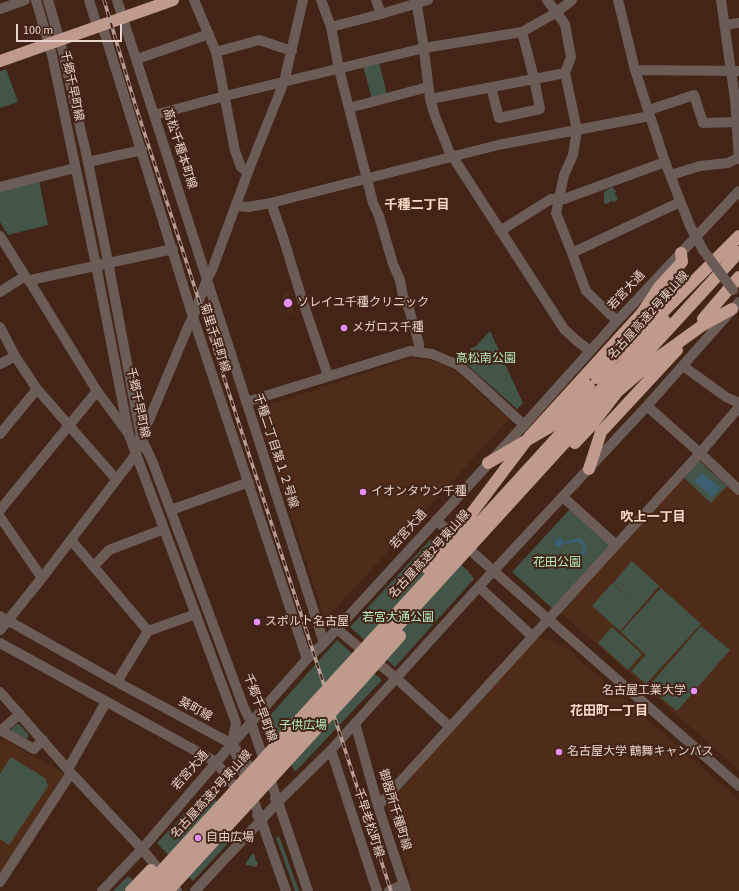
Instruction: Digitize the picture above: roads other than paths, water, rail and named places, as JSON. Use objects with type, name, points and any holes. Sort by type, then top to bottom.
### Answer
[{"type":"highway","points":[[0,61],[54,42],[125,21],[173,0]]},
{"type":"highway","points":[[488,463],[553,425],[614,357],[655,320],[739,238]]},
{"type":"highway","name":"名古屋高速2号東山線","points":[[156,891],[556,457],[739,238]]},
{"type":"highway","name":"名古屋高速2号東山線","points":[[142,891],[192,832],[346,665],[650,343],[739,252]]},
{"type":"highway","points":[[131,891],[192,832],[346,665],[452,539],[509,462],[542,422],[642,313],[660,286],[682,262],[681,253]]},
{"type":"highway","points":[[703,320],[739,277]]},
{"type":"highway","points":[[168,891],[362,679],[423,603],[556,457],[590,428],[617,392],[653,361],[703,324],[736,305]]},
{"type":"highway","points":[[589,469],[602,432],[684,343]]},
{"type":"street","points":[[0,9],[24,0]]},
{"type":"street","name":"千郷千早町線","points":[[36,0],[54,42],[88,162],[141,434],[171,510],[244,708],[251,722],[278,802]]},
{"type":"street","name":"千郷千早町線","points":[[48,0],[75,168],[96,265],[129,435],[143,468],[164,529],[234,717],[236,723],[232,744]]},
{"type":"street","name":"菊里千早町線","points":[[89,0],[102,28],[142,150],[193,317],[307,659]]},
{"type":"street","name":"高松千種本町線","points":[[117,0],[207,279]]},
{"type":"street","points":[[194,0],[216,52],[235,151],[241,167],[248,172]]},
{"type":"street","points":[[0,630],[4,618],[42,578],[136,454],[141,434],[193,317],[284,82],[303,0]]},
{"type":"street","points":[[321,0],[332,27],[339,69],[373,203],[389,248],[392,264],[400,280],[403,296],[409,309],[420,352]]},
{"type":"street","points":[[376,0],[381,14]]},
{"type":"street","points":[[332,27],[428,0]]},
{"type":"street","points":[[547,0],[565,24],[571,57],[564,73],[577,130],[573,155],[564,175],[556,213],[586,291],[617,321]]},
{"type":"street","points":[[154,115],[225,96],[424,48],[522,32],[557,12],[572,0]]},
{"type":"street","points":[[618,0],[635,70],[665,162],[680,202],[703,250],[736,293]]},
{"type":"street","points":[[671,175],[700,166],[728,163],[739,159],[735,99],[735,71],[721,0]]},
{"type":"street","points":[[417,2],[430,99],[435,116],[452,156],[564,328],[590,351]]},
{"type":"street","points":[[725,25],[739,23]]},
{"type":"street","points":[[491,87],[499,118],[540,109],[534,78],[522,32]]},
{"type":"street","points":[[137,59],[209,34]]},
{"type":"street","points":[[216,52],[259,40],[292,51]]},
{"type":"street","points":[[635,70],[735,71]]},
{"type":"street","points":[[430,99],[564,73]]},
{"type":"street","points":[[349,108],[428,87]]},
{"type":"street","points":[[236,206],[248,207],[271,203],[452,156],[577,130],[649,113],[694,95],[703,123],[737,122]]},
{"type":"street","points":[[88,162],[142,150]]},
{"type":"street","points":[[500,231],[551,199],[564,199],[665,162]]},
{"type":"street","points":[[0,187],[75,168]]},
{"type":"street","name":"若宮大通","points":[[102,891],[142,849],[307,659],[337,629],[617,321],[739,191]]},
{"type":"street","points":[[572,253],[680,202]]},
{"type":"street","points":[[271,203],[328,376]]},
{"type":"street","points":[[0,236],[97,391],[129,435],[141,434]]},
{"type":"street","points":[[0,292],[28,279],[35,279],[173,249]]},
{"type":"street","name":"千種二丁目第１２号線","points":[[207,279],[324,643]]},
{"type":"street","points":[[195,891],[278,802],[331,750],[479,586],[647,406],[736,305]]},
{"type":"street","points":[[0,329],[15,356],[37,389],[116,479]]},
{"type":"street","points":[[246,402],[410,350],[432,354],[458,366],[524,425]]},
{"type":"street","points":[[0,364],[15,356]]},
{"type":"street","points":[[683,366],[726,397],[739,404]]},
{"type":"street","points":[[0,434],[37,389]]},
{"type":"street","points":[[0,510],[97,391]]},
{"type":"street","points":[[647,406],[738,488]]},
{"type":"street","points":[[378,806],[615,544],[700,453],[739,407]]},
{"type":"street","points":[[171,510],[249,482]]},
{"type":"street","points":[[563,497],[615,544]]},
{"type":"street","points":[[0,517],[42,578]]},
{"type":"street","points":[[436,520],[739,786]]},
{"type":"street","points":[[94,566],[109,550],[164,529]]},
{"type":"street","points":[[70,540],[94,566],[148,631]]},
{"type":"street","points":[[479,586],[532,636]]},
{"type":"street","points":[[117,682],[148,631],[196,614]]},
{"type":"street","name":"葵町線","points":[[4,618],[117,682],[232,744],[278,802],[308,891]]},
{"type":"street","points":[[337,629],[396,678],[450,727]]},
{"type":"street","points":[[0,643],[216,762],[261,820]]},
{"type":"street","points":[[0,692],[142,849],[177,891]]},
{"type":"street","points":[[0,882],[70,771],[106,702]]},
{"type":"street","points":[[20,714],[0,731],[34,749],[43,740]]},
{"type":"street","name":"御器所千種町線","points":[[355,722],[378,806],[405,887]]},
{"type":"street","points":[[232,744],[286,891]]},
{"type":"street","name":"千早老松町線","points":[[331,750],[377,891]]},
{"type":"street","points":[[389,891],[405,887]]},
{"type":"water","points":[[702,473],[720,488],[712,497],[694,481]]},
{"type":"water","points":[[559,537],[563,542],[578,538],[581,539],[586,545],[586,554],[579,553],[583,550],[583,546],[578,542],[565,544],[558,547],[555,545],[555,541]]},
{"type":"railway","points":[[104,0],[135,104],[391,891]]},
{"type":"place","name":"ソレイユ千種クリニック","points":[[288,303]]},
{"type":"place","name":"メガロス千種","points":[[344,328]]},
{"type":"place","name":"イオンタウン千種","points":[[363,492]]},
{"type":"place","name":"スポルト名古屋","points":[[257,622]]},
{"type":"place","name":"名古屋工業大学","points":[[694,691]]},
{"type":"place","name":"名古屋大学 鶴舞キャンパス","points":[[559,752]]},
{"type":"place","name":"自由広場","points":[[198,838]]},
{"type":"district","name":"千種二丁目","points":[[417,206]]},
{"type":"district","name":"吹上一丁目","points":[[653,518]]},
{"type":"district","name":"花田町一丁目","points":[[609,712]]},
{"type":"park label","name":"高松南公園","points":[[486,359]]},
{"type":"park label","name":"花田公園","points":[[557,563]]},
{"type":"park label","name":"若宮大通公園","points":[[398,618]]},
{"type":"park label","name":"子供広場","points":[[303,726]]}]
